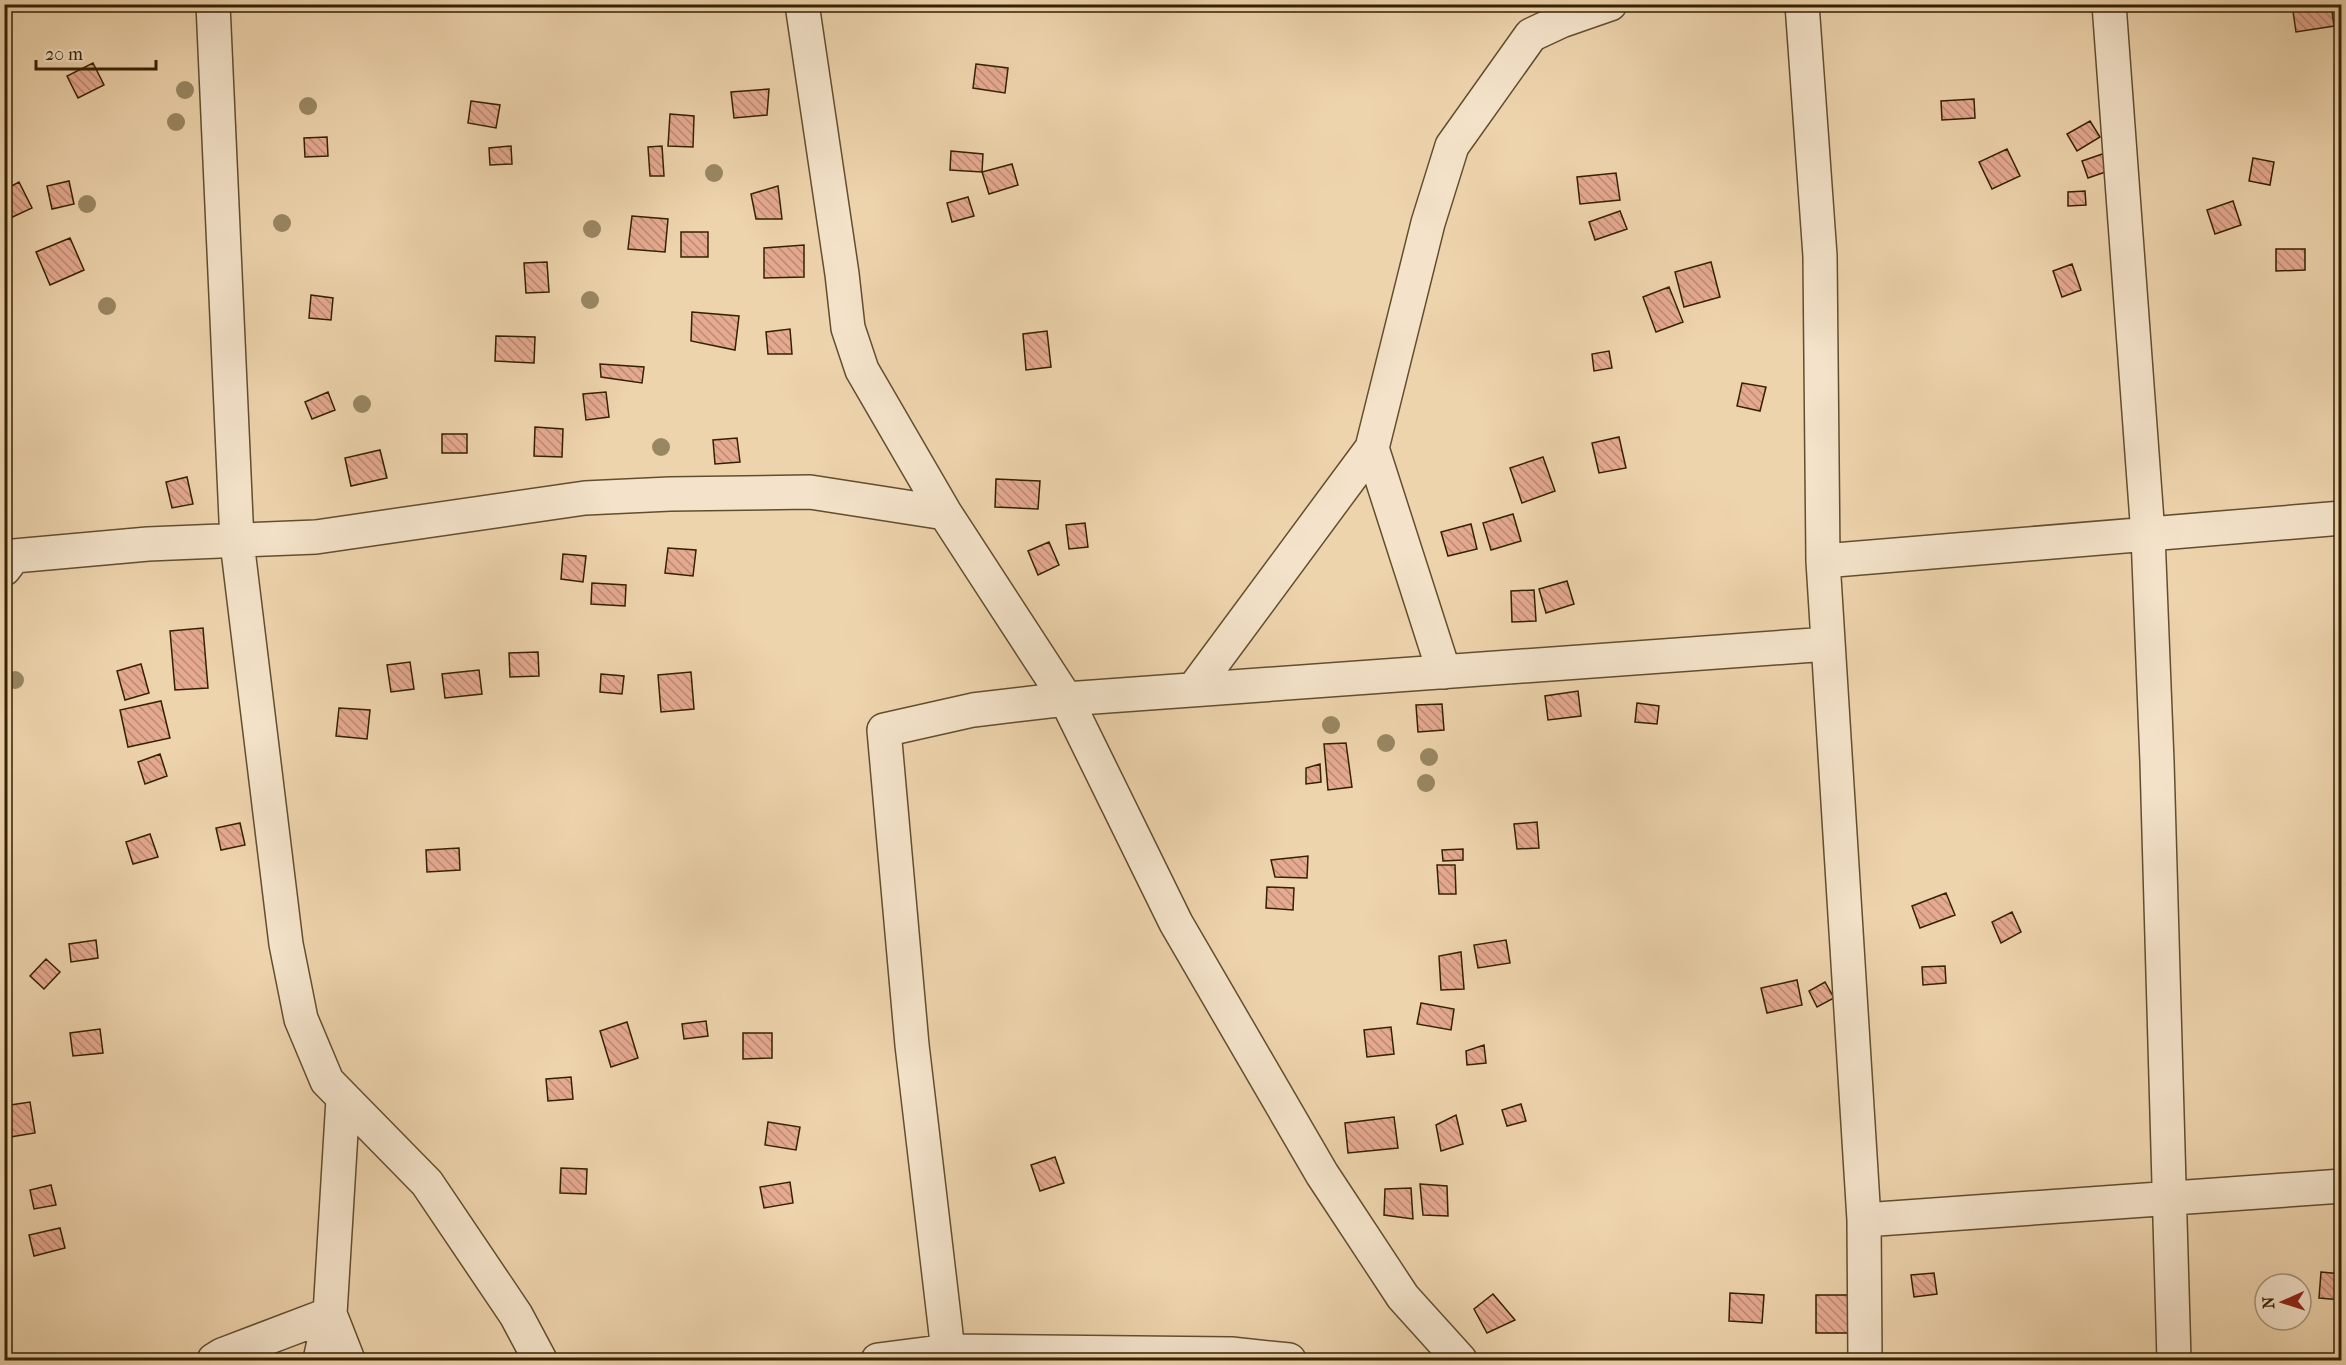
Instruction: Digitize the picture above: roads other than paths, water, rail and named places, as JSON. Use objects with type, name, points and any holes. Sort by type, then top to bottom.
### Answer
[{"type":"street","points":[[213,4],[237,542],[286,944],[301,1019],[327,1081],[427,1183],[516,1315],[540,1360]]},
{"type":"street","points":[[802,4],[848,328],[862,370],[945,513],[1066,699],[1176,923],[1322,1174],[1403,1297],[1460,1360]]},
{"type":"street","points":[[1193,690],[1372,448],[1428,223],[1452,146],[1531,35],[1561,21],[1610,4]]},
{"type":"street","points":[[1802,4],[1820,256],[1823,561],[1864,1220],[1865,1360]]},
{"type":"street","points":[[2109,4],[2148,535],[2157,762],[2174,1360]]},
{"type":"street","points":[[1372,448],[1444,672]]},
{"type":"street","points":[[4,569],[14,556],[148,544],[316,537],[585,498],[810,492],[945,513]]},
{"type":"street","points":[[1823,561],[2342,518]]},
{"type":"street","points":[[948,1351],[912,1046],[884,730],[973,710],[1066,699],[1828,644]]},
{"type":"street","points":[[320,1360],[330,1314],[343,1099]]},
{"type":"street","points":[[1864,1220],[2342,1186]]},
{"type":"street","points":[[214,1360],[330,1314]]},
{"type":"street","points":[[330,1314],[348,1360]]},
{"type":"street","points":[[878,1360],[948,1351],[1231,1354],[1289,1360]]}]
